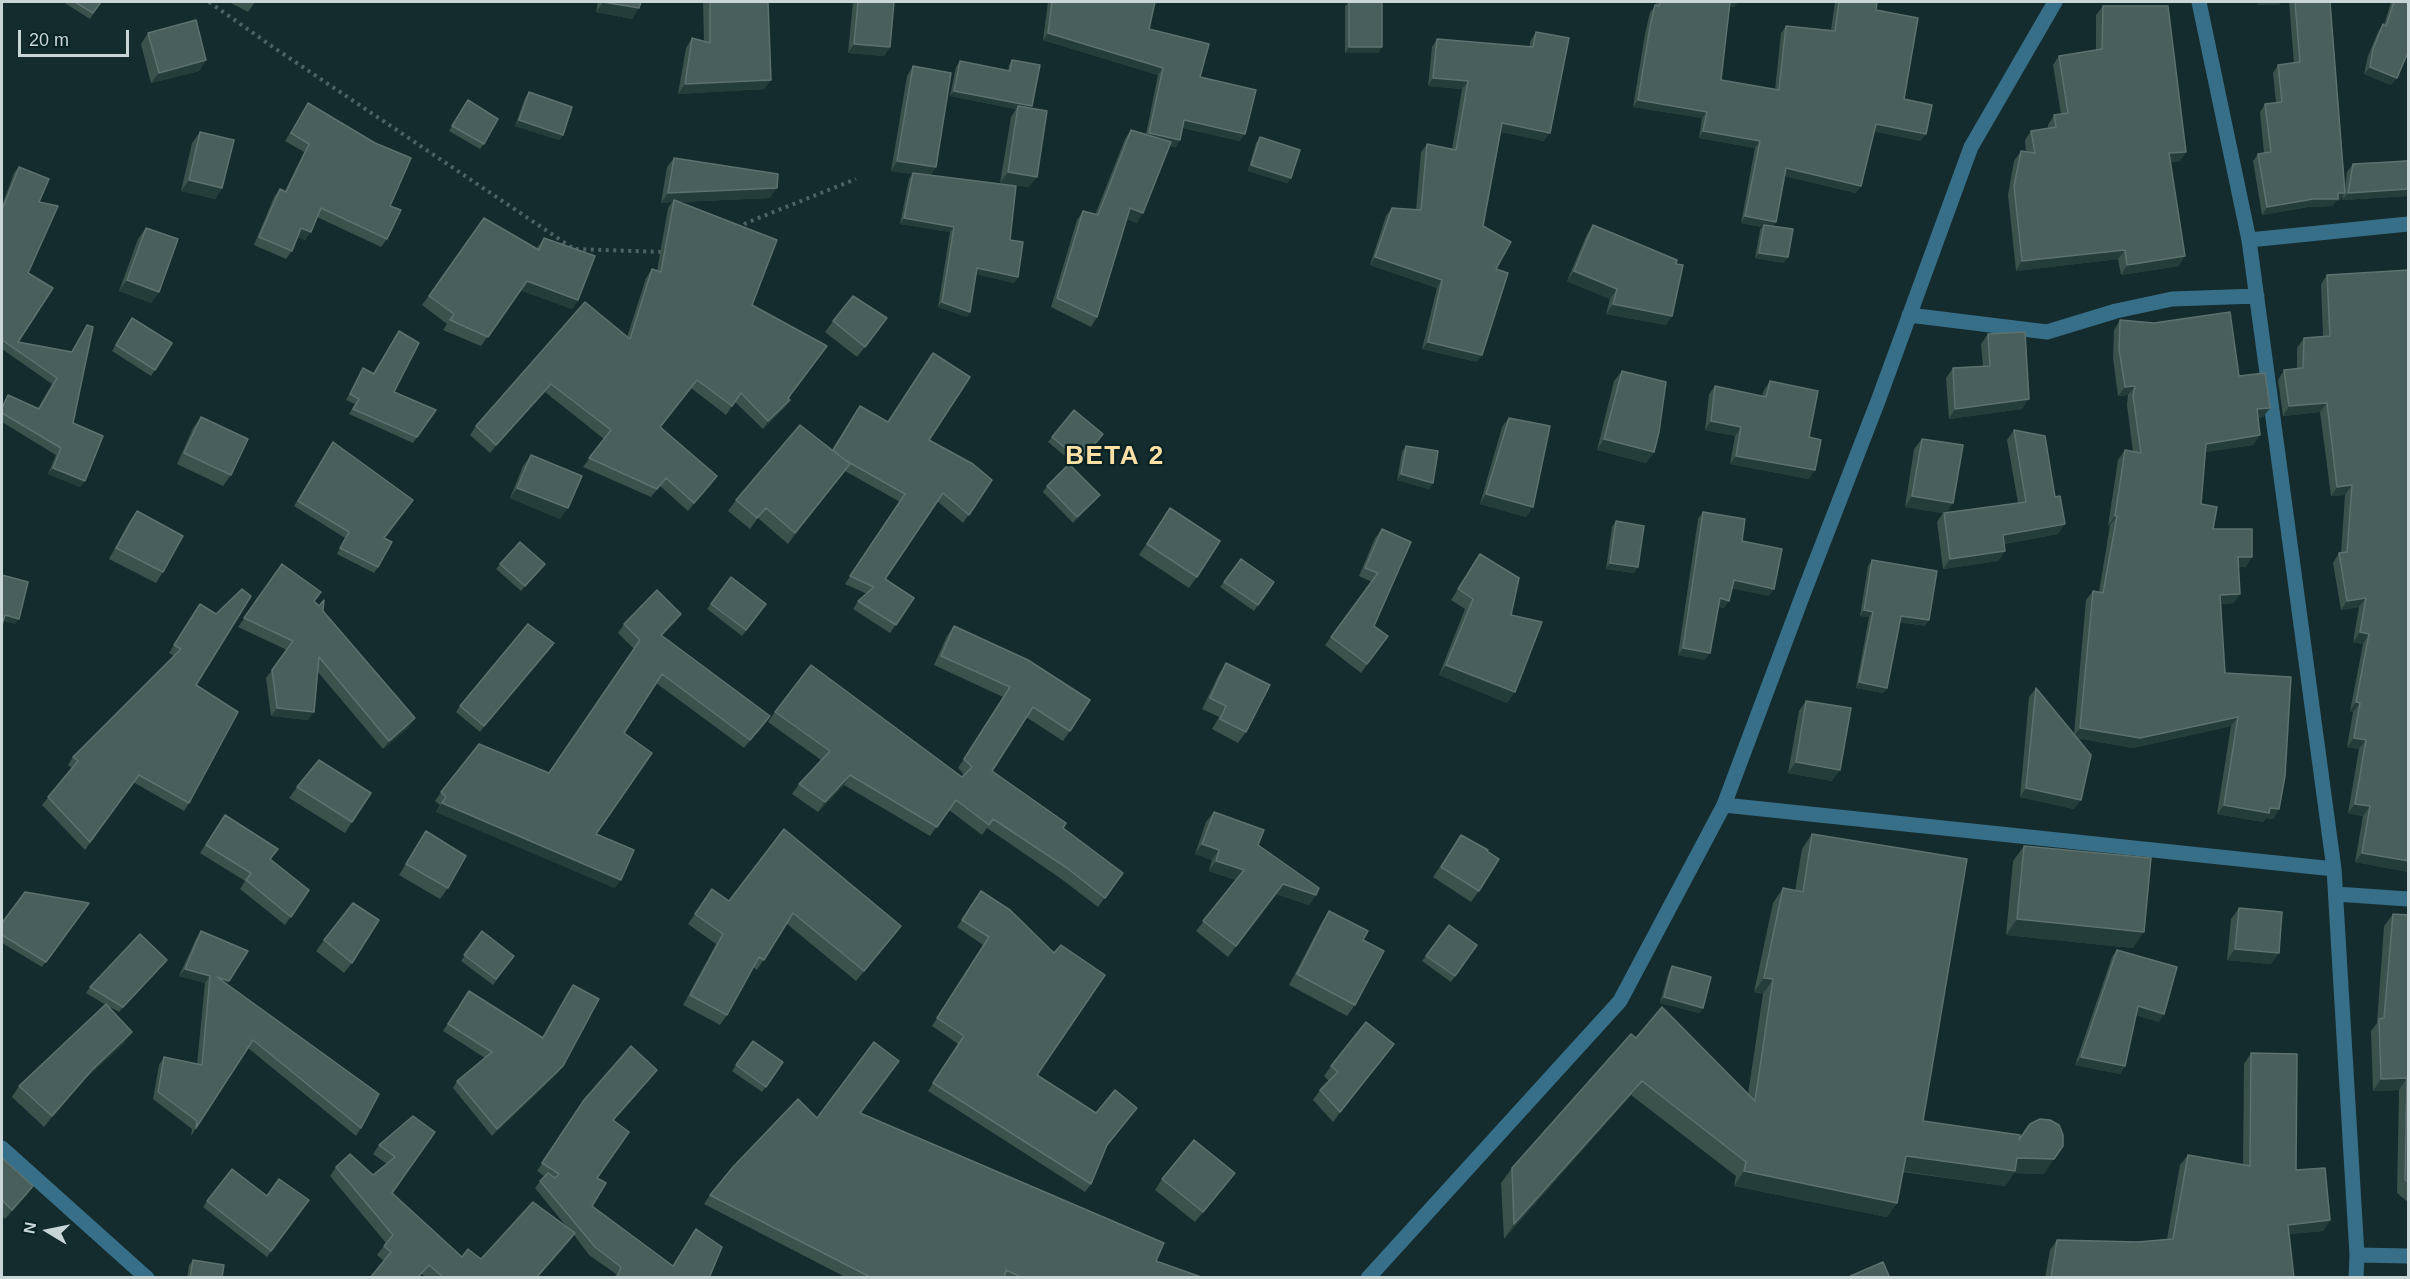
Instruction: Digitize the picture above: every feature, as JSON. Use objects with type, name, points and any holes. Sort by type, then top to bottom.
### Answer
[{"type":"street","points":[[1368,1278],[1620,1001],[1724,805],[1971,147],[2055,2]]},
{"type":"street","points":[[2199,2],[2249,240],[2334,869],[2357,1255],[2356,1278]]},
{"type":"street","points":[[2249,240],[2409,224]]},
{"type":"street","points":[[1909,315],[2047,332],[2116,311],[2172,299],[2257,296]]},
{"type":"street","points":[[1724,805],[2334,869]]},
{"type":"street","points":[[2336,894],[2409,899]]},
{"type":"street","points":[[2,1148],[147,1278]]},
{"type":"street","points":[[2357,1255],[2409,1256]]},
{"type":"path","points":[[209,2],[282,54],[574,249],[669,253]]},
{"type":"path","points":[[732,236],[746,223],[856,179]]},
{"type":"building","points":[[75,2],[101,2],[93,13]]},
{"type":"building","points":[[603,2],[641,2],[639,8]]},
{"type":"building","points":[[710,2],[768,2],[771,80],[685,84],[692,38],[710,43]]},
{"type":"building","points":[[858,2],[894,2],[890,47],[854,44]]},
{"type":"building","points":[[1052,2],[1155,2],[1149,29],[1209,44],[1200,77],[1256,90],[1245,134],[1184,120],[1180,140],[1149,133],[1163,68],[1048,33]]},
{"type":"building","points":[[1349,2],[1382,2],[1382,47],[1349,47]]},
{"type":"building","points":[[1660,2],[1730,2],[1721,80],[1779,90],[1786,26],[1835,31],[1839,2],[1877,2],[1876,10],[1918,18],[1904,99],[1932,105],[1926,134],[1876,124],[1861,186],[1786,168],[1776,222],[1745,216],[1760,141],[1703,131],[1707,112],[1638,100],[1650,27],[1655,5],[1659,6]]},
{"type":"building","points":[[2295,2],[2330,2],[2345,193],[2338,193],[2338,199],[2313,199],[2267,207],[2258,154],[2271,152],[2265,104],[2282,102],[2278,65],[2300,62]]},
{"type":"building","points":[[2394,2],[2409,2],[2409,50],[2397,78],[2370,67],[2373,49],[2383,24],[2386,26]]},
{"type":"building","points":[[2103,6],[2168,6],[2186,152],[2169,153],[2185,256],[2127,265],[2125,250],[2022,261],[2014,186],[2021,151],[2035,153],[2031,131],[2056,127],[2054,115],[2068,113],[2059,56],[2102,49]]},
{"type":"building","points":[[196,20],[206,60],[159,73],[148,33]]},
{"type":"building","points":[[1536,32],[1569,38],[1550,133],[1502,123],[1483,226],[1511,242],[1496,269],[1508,273],[1482,355],[1428,342],[1442,280],[1375,257],[1392,208],[1421,210],[1427,144],[1456,150],[1468,81],[1433,78],[1437,39],[1533,47]]},
{"type":"building","points":[[1012,60],[1040,65],[1032,106],[954,91],[960,61],[1010,71]]},
{"type":"building","points":[[913,66],[951,73],[936,167],[897,161]]},
{"type":"building","points":[[529,92],[572,107],[563,135],[519,120]]},
{"type":"building","points":[[468,100],[498,119],[484,144],[452,126]]},
{"type":"building","points":[[308,103],[375,143],[411,158],[390,206],[401,210],[387,239],[321,208],[311,232],[301,228],[292,251],[259,237],[280,189],[286,192],[309,144],[291,133]]},
{"type":"building","points":[[1018,106],[1047,111],[1037,177],[1008,172]]},
{"type":"building","points":[[1131,130],[1171,142],[1143,213],[1130,208],[1097,317],[1057,298],[1083,211],[1098,215]]},
{"type":"building","points":[[200,132],[234,140],[222,188],[189,180]]},
{"type":"building","points":[[1260,137],[1300,150],[1291,178],[1251,165]]},
{"type":"building","points":[[674,158],[778,174],[777,188],[668,193]]},
{"type":"building","points":[[2409,161],[2409,189],[2348,193],[2353,164]]},
{"type":"building","points":[[19,167],[49,179],[39,202],[58,206],[28,273],[53,288],[18,342],[72,352],[87,325],[93,327],[73,423],[103,436],[85,481],[53,468],[61,448],[2,413],[8,395],[39,409],[57,378],[2,340],[2,210]]},
{"type":"building","points":[[913,173],[1016,186],[1010,240],[1023,242],[1018,277],[977,268],[970,312],[942,302],[954,227],[904,218]]},
{"type":"building","points":[[674,200],[777,240],[752,305],[827,346],[788,398],[790,400],[768,421],[741,393],[732,406],[697,380],[660,427],[717,476],[694,503],[666,478],[657,489],[589,458],[611,430],[551,384],[496,445],[476,426],[585,302],[630,339],[652,269],[661,272]]},
{"type":"building","points":[[484,218],[539,250],[544,238],[595,256],[578,300],[527,281],[488,337],[450,320],[454,314],[429,296]]},
{"type":"building","points":[[1593,225],[1677,260],[1676,264],[1683,265],[1672,316],[1613,304],[1617,289],[1574,271]]},
{"type":"building","points":[[1764,225],[1793,229],[1788,257],[1759,253]]},
{"type":"building","points":[[146,228],[178,239],[159,292],[127,280]]},
{"type":"building","points":[[2409,270],[2409,861],[2362,853],[2370,806],[2355,804],[2366,740],[2354,738],[2360,703],[2356,702],[2369,634],[2360,632],[2366,598],[2347,601],[2339,553],[2347,552],[2352,485],[2337,487],[2327,403],[2289,406],[2284,370],[2303,368],[2304,338],[2330,336],[2327,275]]},
{"type":"building","points":[[853,296],[887,318],[865,347],[833,321]]},
{"type":"building","points":[[2230,312],[2239,376],[2265,373],[2270,408],[2257,409],[2260,435],[2206,444],[2201,504],[2217,507],[2213,529],[2252,529],[2252,557],[2238,557],[2240,594],[2220,595],[2225,673],[2291,677],[2285,776],[2279,809],[2270,808],[2269,813],[2224,805],[2238,717],[2140,738],[2080,728],[2093,591],[2103,593],[2117,516],[2115,516],[2125,450],[2141,453],[2133,396],[2135,386],[2125,387],[2119,349],[2120,320],[2154,323]]},
{"type":"building","points":[[132,318],[172,343],[155,370],[116,345]]},
{"type":"building","points":[[399,331],[419,343],[394,392],[436,410],[417,437],[353,409],[359,399],[350,394],[363,368],[374,374]]},
{"type":"building","points":[[2025,332],[2029,399],[1955,409],[1953,368],[1990,366],[1988,334]]},
{"type":"building","points":[[933,353],[970,377],[929,440],[973,464],[992,480],[969,515],[943,493],[885,579],[914,598],[896,625],[858,601],[874,587],[850,576],[905,494],[845,460],[833,450],[860,406],[888,422]]},
{"type":"building","points":[[1622,371],[1666,382],[1654,452],[1604,439]]},
{"type":"building","points":[[1770,381],[1818,391],[1809,437],[1821,440],[1815,470],[1736,456],[1741,427],[1711,421],[1715,386],[1766,397]]},
{"type":"building","points":[[1074,410],[1103,434],[1081,461],[1052,437]]},
{"type":"building","points":[[201,417],[248,439],[231,475],[184,453]]},
{"type":"building","points":[[1509,418],[1550,426],[1533,507],[1486,494]]},
{"type":"building","points":[[800,425],[850,464],[795,533],[766,508],[757,518],[736,500]]},
{"type":"building","points":[[2014,430],[2045,436],[2055,497],[2060,496],[2065,524],[2003,535],[2005,551],[1950,559],[1944,513],[2026,502]]},
{"type":"building","points":[[1922,439],[1963,445],[1953,503],[1912,496]]},
{"type":"building","points":[[333,442],[413,500],[384,538],[392,542],[378,567],[340,548],[349,532],[298,501]]},
{"type":"building","points":[[1406,446],[1438,451],[1433,483],[1401,474]]},
{"type":"building","points":[[531,455],[582,476],[568,508],[517,488]]},
{"type":"building","points":[[1069,464],[1100,495],[1077,517],[1047,486]]},
{"type":"building","points":[[1170,508],[1220,541],[1197,577],[1147,544]]},
{"type":"building","points":[[137,511],[183,536],[163,572],[116,548]]},
{"type":"building","points":[[1703,512],[1745,519],[1742,541],[1782,549],[1774,589],[1734,580],[1729,601],[1720,598],[1710,653],[1683,648]]},
{"type":"building","points":[[1616,521],[1644,526],[1638,567],[1610,563]]},
{"type":"building","points":[[1382,529],[1411,542],[1374,626],[1388,636],[1367,664],[1331,637],[1378,573],[1365,568]]},
{"type":"building","points":[[520,542],[545,564],[525,586],[500,564]]},
{"type":"building","points":[[1480,554],[1519,578],[1511,615],[1542,622],[1515,692],[1446,665],[1473,599],[1458,589]]},
{"type":"building","points":[[1241,559],[1274,582],[1258,605],[1224,582]]},
{"type":"building","points":[[1872,560],[1937,571],[1929,620],[1901,616],[1887,688],[1859,682],[1873,612],[1864,610]]},
{"type":"building","points":[[282,564],[321,592],[314,601],[319,606],[324,600],[323,611],[415,718],[389,741],[319,657],[314,712],[277,708],[272,670],[293,641],[244,618]]},
{"type":"building","points":[[2,575],[28,582],[19,619],[5,615],[2,625]]},
{"type":"building","points":[[731,577],[766,604],[746,630],[711,604]]},
{"type":"building","points":[[242,589],[251,596],[196,685],[238,712],[189,803],[139,775],[90,842],[48,797],[78,761],[73,757],[181,649],[174,645],[200,604],[216,614]]},
{"type":"building","points":[[657,590],[681,614],[661,635],[770,716],[750,740],[662,674],[624,733],[652,753],[596,834],[634,850],[621,880],[442,803],[446,797],[441,792],[479,744],[549,773],[640,640],[624,624]]},
{"type":"building","points":[[528,624],[554,643],[484,726],[460,706]]},
{"type":"building","points":[[954,626],[1028,660],[1090,700],[1070,731],[1033,707],[992,771],[1066,823],[1063,828],[1123,873],[1105,898],[1067,868],[993,819],[989,825],[956,800],[937,827],[850,775],[825,802],[799,784],[830,751],[775,712],[811,665],[962,777],[972,767],[964,759],[1010,687],[941,656]]},
{"type":"building","points":[[1226,663],[1270,685],[1246,732],[1220,719],[1226,706],[1210,698]]},
{"type":"building","points":[[2036,688],[2091,755],[2081,800],[2026,788]]},
{"type":"building","points":[[1806,701],[1851,708],[1840,770],[1796,762]]},
{"type":"building","points":[[319,760],[371,793],[352,822],[297,787]]},
{"type":"building","points":[[1214,812],[1264,830],[1258,845],[1319,888],[1316,895],[1283,884],[1236,946],[1203,921],[1244,870],[1216,861],[1219,850],[1202,844]]},
{"type":"building","points":[[225,815],[278,849],[270,859],[309,890],[291,917],[246,880],[251,873],[206,845]]},
{"type":"building","points":[[784,829],[901,926],[864,971],[793,913],[764,960],[759,957],[727,1015],[690,995],[723,934],[695,914],[712,889],[729,901]]},
{"type":"building","points":[[426,831],[466,856],[448,888],[406,864]]},
{"type":"building","points":[[1812,834],[1967,859],[1923,1121],[2020,1135],[2019,1140],[2030,1124],[2040,1119],[2050,1120],[2059,1125],[2063,1135],[2063,1146],[2054,1159],[2017,1158],[2015,1171],[1906,1156],[1897,1203],[1744,1171],[1746,1162],[1642,1081],[1514,1224],[1512,1168],[1631,1034],[1636,1038],[1662,1007],[1755,1101],[1773,979],[1764,978],[1783,888],[1803,892]]},
{"type":"building","points":[[1461,835],[1499,859],[1479,891],[1441,867]]},
{"type":"building","points":[[2024,846],[2151,858],[2144,932],[2017,919]]},
{"type":"building","points":[[981,891],[1010,910],[1054,953],[1061,945],[1105,975],[1037,1075],[1096,1113],[1115,1090],[1137,1108],[1107,1145],[1091,1184],[933,1083],[964,1036],[937,1018],[989,937],[962,920]]},
{"type":"building","points":[[25,892],[89,903],[46,962],[2,935],[2,923]]},
{"type":"building","points":[[353,903],[379,920],[352,963],[324,940]]},
{"type":"building","points":[[2239,908],[2282,912],[2279,953],[2235,949]]},
{"type":"building","points":[[1329,911],[1368,931],[1363,940],[1384,951],[1355,1005],[1297,974]]},
{"type":"building","points":[[2393,914],[2409,915],[2409,1183],[2405,1180],[2407,1078],[2381,1079],[2379,1019],[2384,1018]]},
{"type":"building","points":[[1449,925],[1477,945],[1455,976],[1426,956]]},
{"type":"building","points":[[201,931],[248,951],[229,981],[217,977],[379,1094],[361,1128],[253,1040],[196,1128],[197,1121],[158,1092],[164,1057],[202,1065],[210,976],[185,969]]},
{"type":"building","points":[[482,931],[514,956],[496,979],[464,955]]},
{"type":"building","points":[[140,934],[167,960],[123,1007],[90,987]]},
{"type":"building","points":[[2117,950],[2177,967],[2164,1014],[2138,1006],[2125,1066],[2081,1057]]},
{"type":"building","points":[[1672,966],[1711,977],[1703,1008],[1664,997]]},
{"type":"building","points":[[573,985],[599,999],[563,1066],[497,1129],[457,1081],[492,1052],[448,1024],[469,991],[543,1038]]},
{"type":"building","points":[[106,1004],[132,1032],[92,1070],[52,1116],[19,1086]]},
{"type":"building","points":[[1366,1022],[1394,1044],[1340,1112],[1320,1090],[1338,1072],[1331,1066]]},
{"type":"building","points":[[753,1041],[783,1062],[766,1087],[736,1065]]},
{"type":"building","points":[[874,1042],[899,1061],[860,1113],[1164,1243],[1156,1261],[1204,1278],[1023,1278],[1006,1270],[1004,1278],[872,1278],[710,1195],[733,1167],[798,1099],[817,1118]]},
{"type":"building","points":[[631,1046],[657,1070],[613,1120],[629,1132],[597,1178],[606,1183],[592,1206],[673,1266],[696,1229],[722,1247],[709,1278],[617,1278],[621,1267],[595,1247],[540,1181],[548,1173],[555,1178],[559,1174],[542,1163],[584,1100]]},
{"type":"building","points":[[2251,1053],[2297,1054],[2296,1170],[2325,1168],[2330,1220],[2288,1225],[2294,1278],[2051,1278],[2057,1240],[2138,1242],[2173,1239],[2188,1155],[2250,1166]]},
{"type":"building","points":[[413,1116],[435,1132],[392,1193],[462,1257],[468,1249],[481,1259],[533,1202],[575,1233],[536,1278],[444,1278],[429,1265],[417,1278],[370,1278],[391,1252],[384,1246],[393,1235],[336,1167],[350,1154],[373,1175],[395,1157],[379,1145]]},
{"type":"building","points":[[1194,1140],[1235,1173],[1203,1212],[1162,1179]]},
{"type":"building","points":[[2,1158],[33,1186],[12,1210],[2,1200]]},
{"type":"building","points":[[232,1169],[267,1196],[279,1179],[309,1200],[271,1251],[207,1201]]},
{"type":"building","points":[[193,1260],[224,1265],[222,1278],[190,1278]]},
{"type":"building","points":[[1883,1262],[1890,1278],[1846,1278]]},
{"type":"district","name":"BETA 2","points":[[1115,457]]}]
